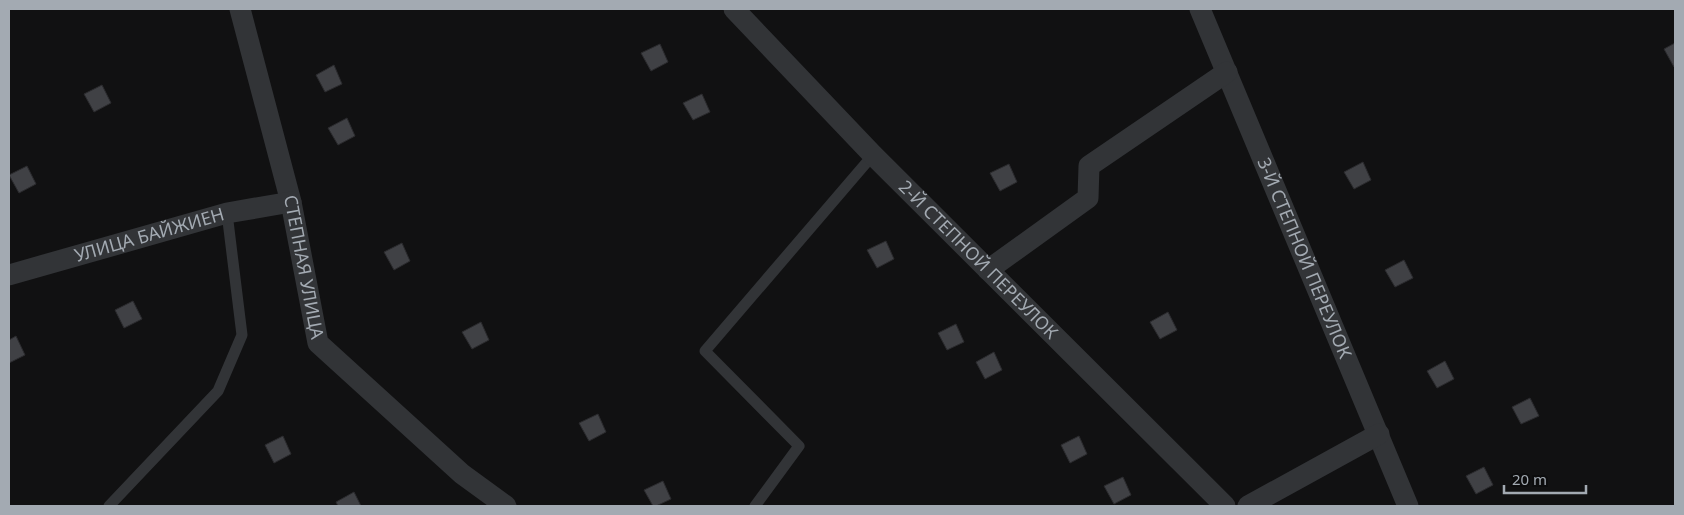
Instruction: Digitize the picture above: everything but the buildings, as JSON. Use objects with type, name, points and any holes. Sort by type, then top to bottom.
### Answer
[{"type":"street","name":"СТЕПНАЯ УЛИЦА","points":[[240,9],[291,202],[318,344],[462,474],[506,506]]},
{"type":"street","name":"2-Й СТЕПНОЙ ПЕРЕУЛОК","points":[[734,9],[873,155],[1225,506]]},
{"type":"street","name":"3-Й СТЕПНОЙ ПЕРЕУЛОК","points":[[1200,9],[1408,506]]},
{"type":"street","points":[[988,270],[1088,198],[1089,166],[1226,72]]},
{"type":"street","name":"УЛИЦА БАЙЖИЕН","points":[[9,274],[227,213],[291,202]]},
{"type":"street","points":[[1248,506],[1379,434]]},
{"type":"lane","points":[[755,506],[799,446],[705,351],[873,155]]},
{"type":"lane","points":[[109,506],[218,390],[242,335],[227,213]]}]
